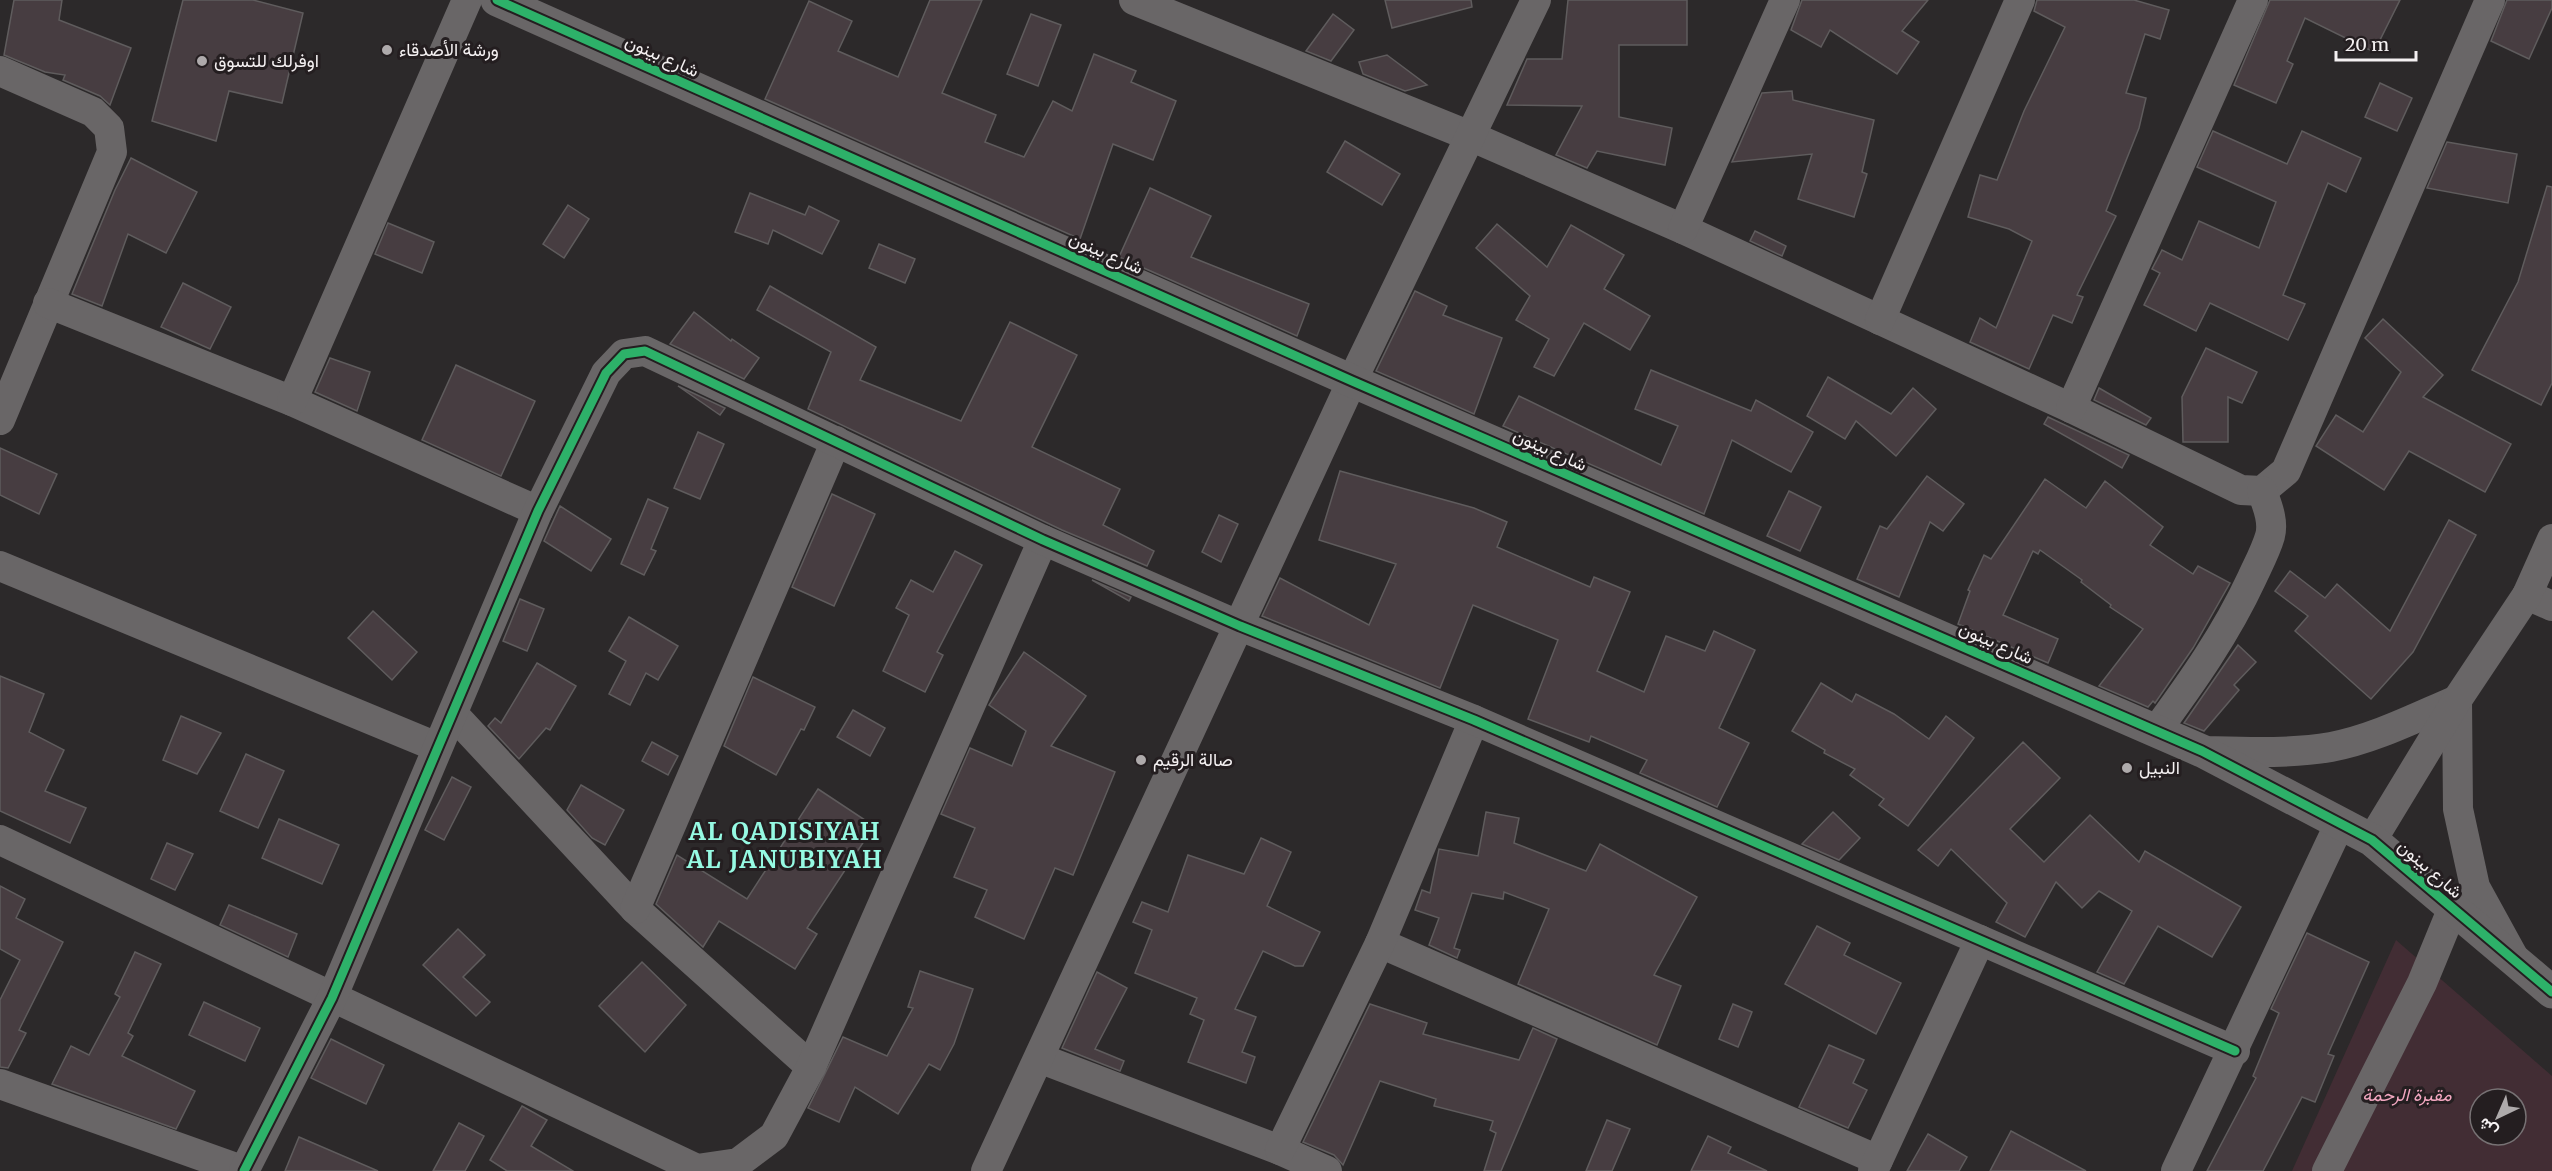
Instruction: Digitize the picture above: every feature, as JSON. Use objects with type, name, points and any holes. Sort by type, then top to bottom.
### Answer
[{"type":"street","points":[[292,401],[468,0]]},
{"type":"street","name":"شارع بينون","points":[[497,0],[1352,381],[2202,751],[2339,825],[2372,840],[2452,910],[2515,959],[2552,992]]},
{"type":"street","points":[[1134,0],[1470,136],[1880,320],[2241,490],[2262,491],[2286,471],[2490,0]]},
{"type":"street","points":[[986,1171],[1352,381],[1536,0]]},
{"type":"street","points":[[1683,230],[1785,0]]},
{"type":"street","points":[[1880,320],[2020,0]]},
{"type":"street","points":[[2071,408],[2253,0]]},
{"type":"street","points":[[0,71],[93,112],[109,128],[112,152],[0,420]]},
{"type":"street","points":[[48,303],[292,401],[538,511]]},
{"type":"street","points":[[2,1091],[244,1171],[332,998],[437,747],[454,715],[538,511],[606,373],[624,354],[645,351],[1043,540],[1240,626],[1474,720],[2235,1051]]},
{"type":"street","points":[[635,909],[836,441]]},
{"type":"street","points":[[2156,731],[2208,660],[2237,611],[2261,558],[2271,534],[2269,509],[2262,491]]},
{"type":"street","points":[[2372,840],[2457,700],[2539,600],[2552,539]]},
{"type":"street","points":[[0,840],[697,1169],[738,1163],[774,1136],[811,1066],[1043,540]]},
{"type":"street","points":[[0,566],[437,747]]},
{"type":"street","points":[[2202,751],[2273,753],[2333,746],[2398,725],[2457,700]]},
{"type":"street","points":[[2457,700],[2458,809],[2475,887],[2515,959]]},
{"type":"street","points":[[454,715],[635,909],[811,1066]]},
{"type":"street","points":[[1280,1150],[1380,943],[1474,720]]},
{"type":"street","points":[[2176,1171],[2235,1051],[2339,825]]},
{"type":"street","points":[[2327,1171],[2422,983],[2452,910]]},
{"type":"street","points":[[1380,943],[1876,1166],[1980,940]]},
{"type":"street","points":[[1039,1058],[1280,1150],[1327,1171]]},
{"type":"green space","name":"مقبرة الرحمة","points":[[2396,940],[2552,1076],[2552,1171],[2292,1171]]},
{"type":"building","points":[[14,0],[62,0],[59,20],[131,48],[110,105],[100,96],[63,80],[65,75],[45,72],[4,55]]},
{"type":"building","name":"اوفرلك للتسوق","points":[[183,0],[253,0],[303,13],[282,103],[229,91],[216,141],[152,121]]},
{"type":"building","points":[[930,0],[982,0],[942,93],[996,115],[985,142],[1024,157],[1053,101],[1072,111],[1094,54],[1136,71],[1131,82],[1176,101],[1153,160],[1113,144],[1080,239],[765,99],[809,1],[852,21],[838,51],[898,77]]},
{"type":"building","points":[[1385,0],[1471,0],[1472,7],[1392,28]]},
{"type":"building","points":[[1568,0],[1687,0],[1687,45],[1619,45],[1619,117],[1672,128],[1665,165],[1597,151],[1587,168],[1556,155],[1582,106],[1507,105],[1527,59],[1562,59]]},
{"type":"building","points":[[1802,0],[1928,0],[1902,31],[1919,42],[1897,74],[1830,30],[1821,47],[1791,30]]},
{"type":"building","points":[[2037,0],[2134,0],[2169,10],[2160,39],[2145,34],[2126,93],[2146,98],[2139,128],[2106,211],[2116,216],[2077,295],[2083,297],[2072,323],[2053,315],[2029,369],[1970,342],[1980,318],[1996,328],[2032,241],[2009,229],[1968,217],[1980,175],[1997,180],[2024,111],[2065,27],[2034,11]]},
{"type":"building","points":[[2270,0],[2400,0],[2374,52],[2305,18],[2287,61],[2293,64],[2276,103],[2234,85]]},
{"type":"building","points":[[2507,0],[2552,0],[2552,8],[2529,59],[2491,41]]},
{"type":"building","points":[[1031,14],[1061,25],[1038,86],[1007,74]]},
{"type":"building","points":[[1333,14],[1354,30],[1331,61],[1306,51]]},
{"type":"building","points":[[1387,55],[1427,85],[1405,91],[1363,74],[1359,62]]},
{"type":"building","points":[[2380,83],[2412,98],[2397,131],[2365,117]]},
{"type":"building","points":[[1792,91],[1793,100],[1874,120],[1862,172],[1867,174],[1854,217],[1798,199],[1812,154],[1732,162],[1762,93]]},
{"type":"building","points":[[2213,131],[2287,164],[2302,131],[2361,158],[2346,192],[2328,183],[2283,295],[2305,304],[2288,340],[2210,303],[2196,331],[2144,305],[2160,273],[2152,269],[2162,250],[2182,260],[2199,221],[2259,248],[2276,202],[2197,167]]},
{"type":"building","points":[[1345,141],[1400,174],[1382,205],[1327,172]]},
{"type":"building","points":[[2447,142],[2517,154],[2508,203],[2427,188]]},
{"type":"building","points":[[131,158],[197,192],[166,253],[128,234],[102,306],[72,294],[115,190]]},
{"type":"building","points":[[2547,186],[2552,187],[2552,383],[2541,405],[2472,370],[2518,282]]},
{"type":"building","points":[[1150,188],[1211,216],[1191,257],[1309,304],[1297,336],[1119,257]]},
{"type":"building","points":[[750,193],[805,215],[809,206],[839,221],[822,254],[773,230],[768,244],[735,232]]},
{"type":"building","points":[[568,205],[589,219],[564,258],[543,244]]},
{"type":"building","points":[[388,223],[434,242],[422,273],[375,254]]},
{"type":"building","points":[[1497,224],[1547,267],[1571,225],[1624,255],[1604,289],[1650,316],[1630,350],[1584,323],[1554,376],[1534,367],[1549,339],[1516,320],[1530,296],[1476,248]]},
{"type":"building","points":[[1755,231],[1786,246],[1782,256],[1750,241]]},
{"type":"building","points":[[879,244],[915,259],[905,283],[869,268]]},
{"type":"building","points":[[183,283],[231,307],[210,349],[161,327]]},
{"type":"building","points":[[770,286],[876,347],[860,380],[961,421],[1010,322],[1077,355],[1032,447],[1120,489],[1103,525],[1154,551],[1147,566],[1062,530],[808,409],[831,352],[757,310]]},
{"type":"building","points":[[1415,291],[1447,306],[1443,315],[1502,338],[1474,414],[1376,371]]},
{"type":"building","points":[[694,312],[731,341],[732,339],[759,358],[744,379],[670,344]]},
{"type":"building","points":[[2383,319],[2443,375],[2423,397],[2511,444],[2485,492],[2409,451],[2384,490],[2316,446],[2336,415],[2363,432],[2401,372],[2365,338]]},
{"type":"building","points":[[2206,348],[2257,372],[2242,403],[2228,397],[2228,442],[2183,442],[2182,397]]},
{"type":"building","points":[[330,358],[370,372],[357,411],[315,392]]},
{"type":"building","points":[[456,365],[535,401],[501,476],[422,440]]},
{"type":"building","points":[[1651,370],[1751,411],[1756,400],[1813,432],[1791,472],[1732,440],[1704,514],[1503,426],[1519,396],[1661,465],[1678,426],[1635,409]]},
{"type":"building","points":[[1828,377],[1891,414],[1913,388],[1936,409],[1896,456],[1856,421],[1845,439],[1807,416]]},
{"type":"building","points":[[678,386],[725,408],[720,415]]},
{"type":"building","points":[[2099,388],[2151,418],[2146,425],[2094,400]]},
{"type":"building","points":[[2048,417],[2129,455],[2122,468],[2044,424]]},
{"type":"building","points":[[698,432],[724,444],[700,499],[674,488]]},
{"type":"building","points":[[0,448],[57,474],[39,514],[0,495]]},
{"type":"building","points":[[1340,471],[1474,508],[1507,522],[1497,547],[1590,587],[1594,577],[1630,592],[1597,671],[1644,692],[1666,636],[1705,651],[1714,631],[1755,650],[1719,728],[1749,743],[1717,807],[1640,773],[1647,760],[1591,736],[1589,742],[1528,719],[1558,640],[1473,605],[1440,688],[1262,616],[1280,578],[1369,625],[1396,564],[1319,540]]},
{"type":"building","points":[[1927,476],[1964,504],[1943,531],[1930,522],[1899,597],[1857,579],[1880,526],[1887,529]]},
{"type":"building","points":[[2045,479],[2086,508],[2105,481],[2163,527],[2150,545],[2193,574],[2198,566],[2230,583],[2193,648],[2155,703],[2153,701],[2148,707],[2099,686],[2143,629],[2110,607],[2111,605],[2081,582],[2082,580],[2040,550],[2038,554],[2033,551],[2003,615],[2058,639],[2048,663],[1958,624],[1970,591],[1968,590],[1984,555],[1991,559]]},
{"type":"building","points":[[1789,491],[1821,507],[1800,551],[1767,536]]},
{"type":"building","points":[[832,494],[875,514],[834,606],[792,587]]},
{"type":"building","points":[[648,499],[668,508],[651,549],[656,551],[644,575],[621,564]]},
{"type":"building","points":[[560,506],[611,539],[591,571],[544,541]]},
{"type":"building","points":[[1219,515],[1238,524],[1221,562],[1202,552]]},
{"type":"building","points":[[2449,520],[2476,535],[2413,652],[2371,699],[2295,631],[2308,616],[2275,591],[2290,571],[2325,598],[2337,584],[2390,631]]},
{"type":"building","points":[[955,551],[982,565],[937,652],[943,655],[925,692],[883,671],[909,615],[896,608],[911,580],[933,592]]},
{"type":"building","points":[[1092,580],[1131,597],[1129,601]]},
{"type":"building","points":[[520,599],[544,609],[527,651],[503,641]]},
{"type":"building","points":[[373,611],[417,652],[392,680],[348,638]]},
{"type":"building","points":[[629,617],[678,646],[658,680],[646,673],[630,705],[609,694],[626,661],[609,651]]},
{"type":"building","points":[[2238,645],[2256,662],[2234,685],[2239,690],[2204,731],[2184,723]]},
{"type":"building","points":[[1024,652],[1086,696],[1051,746],[1115,772],[1073,875],[1055,868],[1024,939],[975,917],[987,890],[954,877],[975,828],[941,814],[970,748],[1012,766],[1026,731],[989,705]]},
{"type":"building","points":[[537,663],[576,686],[550,730],[546,728],[519,759],[488,726],[495,718],[501,723]]},
{"type":"building","points":[[0,676],[44,694],[29,732],[64,750],[45,791],[86,808],[70,843],[0,811]]},
{"type":"building","points":[[753,677],[815,707],[804,730],[801,729],[776,775],[724,746]]},
{"type":"building","points":[[1821,683],[1852,702],[1856,694],[1894,714],[1929,739],[1946,716],[1974,738],[1908,826],[1879,805],[1884,799],[1850,775],[1855,769],[1824,753],[1825,750],[1792,731]]},
{"type":"building","points":[[853,710],[885,728],[870,756],[837,737]]},
{"type":"building","points":[[181,716],[221,733],[197,774],[163,760]]},
{"type":"building","points":[[652,742],[678,756],[668,775],[642,761]]},
{"type":"building","points":[[2023,742],[2060,778],[2010,829],[2044,862],[2090,815],[2139,862],[2145,851],[2241,907],[2212,957],[2158,926],[2124,984],[2097,972],[2132,911],[2099,891],[2082,908],[2056,882],[2025,937],[1996,922],[2007,903],[1951,849],[1938,866],[1918,850]]},
{"type":"building","points":[[246,754],[284,771],[258,828],[220,811]]},
{"type":"building","points":[[452,777],[471,787],[444,840],[425,830]]},
{"type":"building","points":[[581,785],[624,810],[605,845],[592,838],[567,810]]},
{"type":"building","points":[[818,789],[874,826],[807,928],[817,934],[795,969],[719,921],[703,947],[656,904],[677,855],[747,899]]},
{"type":"building","points":[[1486,812],[1519,818],[1514,843],[1586,871],[1600,844],[1697,897],[1654,975],[1681,986],[1657,1045],[1518,984],[1549,909],[1504,892],[1503,899],[1472,893],[1454,948],[1460,950],[1457,958],[1429,945],[1439,918],[1415,910],[1422,890],[1430,893],[1439,849],[1478,856]]},
{"type":"building","points":[[1833,812],[1860,838],[1839,860],[1802,844]]},
{"type":"building","points":[[279,819],[339,845],[322,884],[262,858]]},
{"type":"building","points":[[1261,838],[1291,852],[1267,906],[1320,932],[1303,966],[1295,966],[1263,951],[1235,1009],[1256,1017],[1242,1052],[1255,1057],[1246,1083],[1188,1062],[1204,1020],[1190,1014],[1197,998],[1135,973],[1152,930],[1133,922],[1142,902],[1168,912],[1188,855],[1244,874]]},
{"type":"building","points":[[167,843],[193,854],[175,890],[151,879]]},
{"type":"building","points":[[0,886],[25,899],[16,918],[63,942],[19,1030],[26,1033],[8,1068],[0,1067],[0,1000],[20,960],[0,949]]},
{"type":"building","points":[[229,905],[297,934],[288,957],[220,925]]},
{"type":"building","points":[[1817,926],[1850,943],[1844,955],[1901,983],[1876,1034],[1785,984]]},
{"type":"building","points":[[458,929],[485,955],[463,977],[490,1002],[476,1016],[423,965]]},
{"type":"building","points":[[2307,933],[2369,962],[2328,1054],[2334,1056],[2315,1102],[2302,1097],[2263,1171],[2207,1171],[2256,1078],[2253,1076],[2279,1013],[2271,1009]]},
{"type":"building","points":[[135,952],[161,964],[128,1033],[133,1036],[122,1056],[195,1091],[176,1129],[52,1084],[71,1046],[89,1055],[120,997],[115,994]]},
{"type":"building","points":[[642,962],[686,1005],[645,1052],[599,1006]]},
{"type":"building","points":[[920,971],[973,989],[954,1044],[940,1070],[929,1064],[898,1114],[855,1087],[839,1122],[808,1108],[843,1037],[887,1056],[913,1008],[908,1007]]},
{"type":"building","points":[[1097,972],[1127,988],[1095,1049],[1124,1061],[1120,1071],[1062,1048]]},
{"type":"building","points":[[204,1002],[260,1028],[245,1061],[189,1035]]},
{"type":"building","points":[[1370,1004],[1427,1023],[1423,1034],[1519,1060],[1533,1028],[1557,1039],[1501,1171],[1484,1171],[1496,1133],[1490,1130],[1493,1121],[1434,1106],[1436,1099],[1380,1081],[1343,1165],[1334,1155],[1303,1142]]},
{"type":"building","points":[[1733,1004],[1752,1012],[1738,1047],[1719,1039]]},
{"type":"building","points":[[331,1039],[384,1065],[366,1104],[311,1078]]},
{"type":"building","points":[[1829,1045],[1864,1060],[1853,1083],[1867,1090],[1848,1128],[1799,1107]]},
{"type":"building","points":[[522,1106],[547,1120],[531,1146],[573,1171],[507,1171],[490,1160]]},
{"type":"building","points":[[1607,1120],[1630,1129],[1612,1171],[1586,1171]]},
{"type":"building","points":[[459,1123],[484,1136],[465,1171],[433,1171]]},
{"type":"building","points":[[2011,1131],[2086,1171],[1990,1171]]},
{"type":"building","points":[[1928,1134],[1967,1157],[1959,1171],[1907,1171]]},
{"type":"building","points":[[1708,1136],[1731,1147],[1728,1153],[1767,1171],[1691,1171]]},
{"type":"building","points":[[299,1137],[378,1171],[285,1171]]},
{"type":"cycle path","points":[[497,0],[1352,381],[2202,751],[2372,840],[2552,992]]},
{"type":"cycle path","points":[[244,1171],[332,998],[538,511],[606,373],[624,354],[645,351],[1043,540],[1240,626],[1474,720],[2235,1051]]},
{"type":"place","name":"ورشة الأصدقاء","points":[[387,50]]},
{"type":"place","name":"اوفرلك للتسوق","points":[[202,61]]},
{"type":"place","name":"صالة الرقيم","points":[[1141,760]]},
{"type":"place","name":"النبيل","points":[[2127,768]]},
{"type":"district","name":"AL QADISIYAH AL JANUBIYAH","points":[[785,846]]}]
